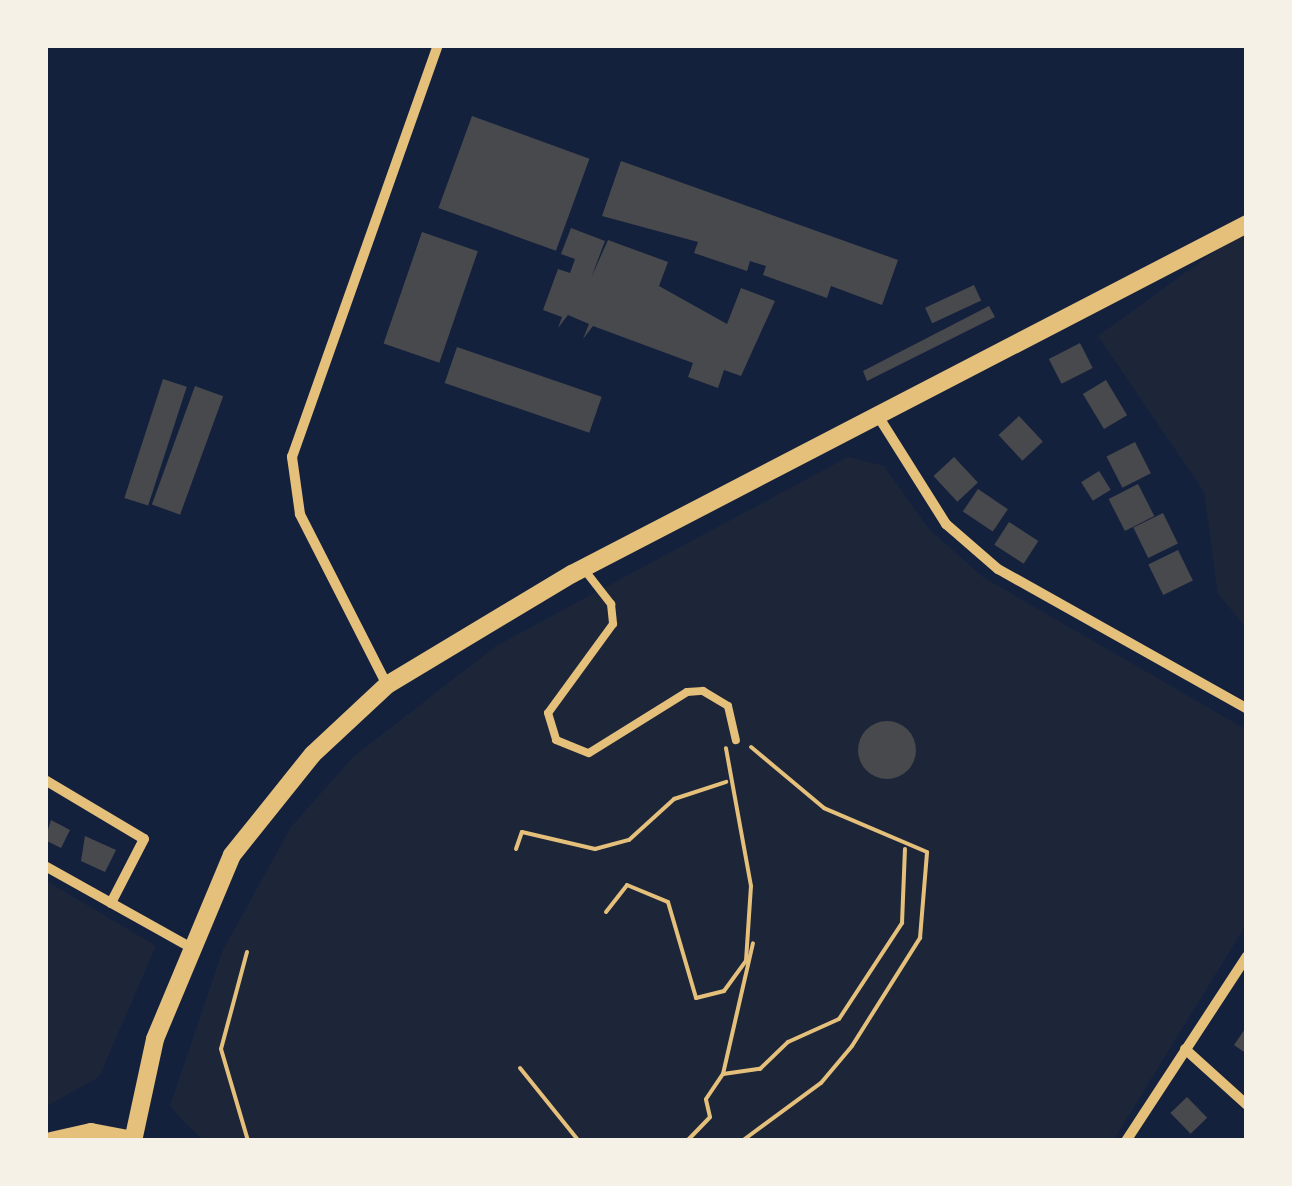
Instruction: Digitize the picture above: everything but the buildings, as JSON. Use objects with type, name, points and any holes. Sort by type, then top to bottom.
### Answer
[{"type":"street","points":[[388,685],[300,514],[292,457],[438,45]]},
{"type":"street","points":[[51,1141],[92,1132],[134,1141],[188,946],[269,804],[388,685],[583,568],[1247,224]]},
{"type":"street","points":[[878,416],[946,524],[998,570],[1247,709]]},
{"type":"street","points":[[45,780],[144,839],[111,903]]},
{"type":"street","points":[[45,866],[188,946]]},
{"type":"street","points":[[1126,1141],[1247,956]]},
{"type":"street","points":[[1186,1048],[1247,1105]]},
{"type":"lane","points":[[583,568],[611,604],[613,624],[548,714],[556,740],[589,753],[687,692],[704,690],[728,706],[736,740]]},
{"type":"path","points":[[688,1141],[710,1117],[706,1099],[723,1074],[753,936],[726,782],[725,748],[736,740],[776,760],[824,808],[905,849],[927,852],[920,938],[822,1083],[742,1141]]},
{"type":"path","points":[[516,849],[522,832],[595,849],[629,840],[674,799],[726,782]]},
{"type":"path","points":[[723,1074],[760,1070],[788,1042],[839,1019],[902,923],[905,849]]},
{"type":"path","points":[[606,912],[627,886],[668,902],[696,998],[724,991],[753,936]]},
{"type":"path","points":[[247,952],[221,1049],[248,1141]]},
{"type":"path","points":[[520,1068],[579,1141]]},
{"type":"shaded area","points":[[1247,228],[1247,629],[1218,594],[1204,492],[1098,336]]},
{"type":"shaded area","points":[[848,457],[884,466],[928,528],[983,577],[1247,730],[1247,923],[1113,1141],[205,1141],[186,1124],[170,1106],[223,950],[291,827],[353,757],[496,646]]},
{"type":"shaded area","points":[[45,880],[156,946],[99,1077],[45,1107]]}]
